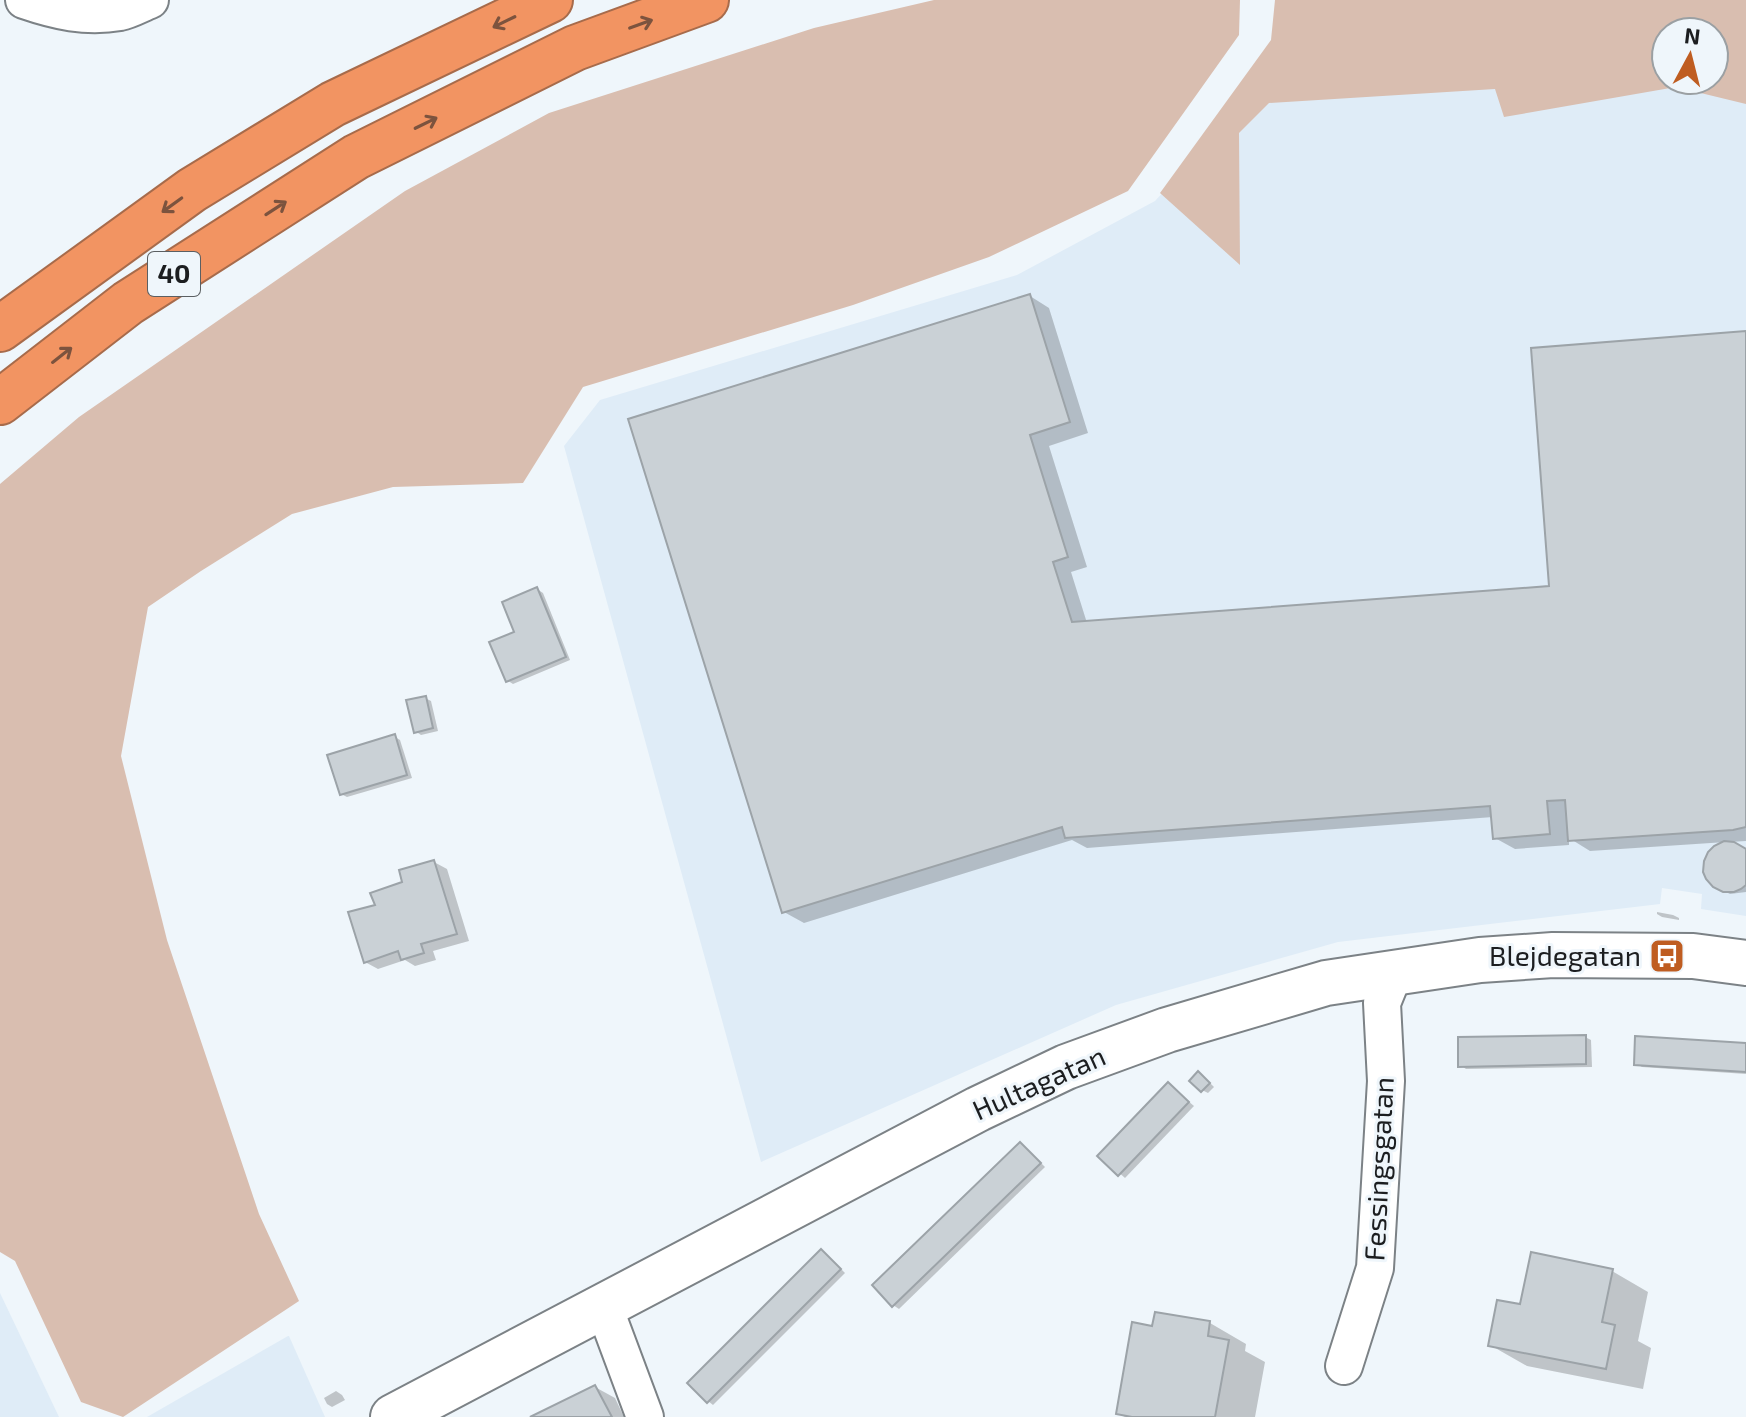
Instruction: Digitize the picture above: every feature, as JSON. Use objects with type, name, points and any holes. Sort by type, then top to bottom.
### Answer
[{"type":"highway","name":"40","points":[[0,329],[192,190],[333,104],[550,0]]},
{"type":"highway","name":"40","points":[[0,402],[128,303],[356,157],[575,48],[706,0]]},
{"type":"street","points":[[24,0],[83,15],[122,12],[150,0]]},
{"type":"street","name":"Hultagatan","points":[[393,1417],[978,1109],[1066,1067],[1167,1030],[1326,983],[1480,960],[1553,955],[1693,956],[1746,963]]},
{"type":"street","name":"Fessingsgatan","points":[[1344,1366],[1375,1268],[1386,1081],[1382,1003],[1395,971]]},
{"type":"street","points":[[604,1307],[645,1417]]},
{"type":"shaded area","points":[[934,0],[1240,0],[1239,35],[1128,191],[989,257],[853,305],[583,387],[523,483],[393,487],[292,514],[148,607],[121,756],[167,940],[259,1214],[299,1301],[123,1417],[81,1402],[15,1261],[0,1252],[0,484],[79,417],[405,191],[549,113],[814,28]]},
{"type":"shaded area","points":[[1275,0],[1746,0],[1746,104],[1713,96],[1730,96],[1730,16],[1650,16],[1650,92],[1504,117],[1495,89],[1269,103],[1239,133],[1240,265],[1160,193],[1271,40]]},
{"type":"shaded area","points":[[1279,66],[1650,79],[1650,96],[1730,96],[1730,74],[1746,68],[1746,916],[1701,909],[1702,894],[1662,888],[1660,904],[1338,942],[1116,1005],[761,1162],[564,446],[600,400],[1017,275],[1155,201]]},
{"type":"shaded area","points":[[0,1293],[59,1417],[0,1417]]},
{"type":"shaded area","points":[[288,1336],[325,1417],[147,1417]]},
{"type":"building","points":[[1030,294],[1070,422],[1030,435],[1068,557],[1053,562],[1072,622],[1549,586],[1531,348],[1746,331],[1746,827],[1568,841],[1565,800],[1547,801],[1550,834],[1493,839],[1490,806],[1065,838],[1062,827],[782,913],[628,419]]},
{"type":"building","points":[[537,587],[566,657],[506,682],[489,642],[514,632],[502,602]]},
{"type":"building","points":[[426,696],[433,728],[414,733],[406,700]]},
{"type":"building","points":[[395,734],[407,775],[340,795],[327,755]]},
{"type":"building","points":[[1724,841],[1734,842],[1746,849],[1746,885],[1734,892],[1723,892],[1713,887],[1703,872],[1708,852]]},
{"type":"building","points":[[434,860],[457,934],[421,944],[424,953],[401,960],[398,951],[364,963],[348,912],[375,905],[370,893],[402,882],[399,870]]},
{"type":"building","points":[[1586,1035],[1586,1064],[1458,1067],[1458,1037]]},
{"type":"building","points":[[1635,1036],[1746,1043],[1746,1072],[1634,1065]]},
{"type":"building","points":[[1198,1071],[1210,1083],[1201,1092],[1189,1081]]},
{"type":"building","points":[[1168,1082],[1189,1102],[1118,1176],[1097,1156]]},
{"type":"building","points":[[1020,1142],[1041,1163],[892,1307],[872,1285]]},
{"type":"building","points":[[821,1249],[841,1269],[707,1403],[687,1383]]},
{"type":"building","points":[[1531,1252],[1613,1269],[1602,1322],[1615,1325],[1606,1369],[1488,1346],[1497,1300],[1520,1304]]},
{"type":"building","points":[[1155,1312],[1210,1321],[1208,1336],[1229,1340],[1215,1417],[1132,1417],[1116,1414],[1132,1322],[1152,1326]]},
{"type":"building","points":[[595,1385],[612,1417],[530,1417]]},
{"type":"place","name":"Blejdegatan","points":[[1667,956]]}]
